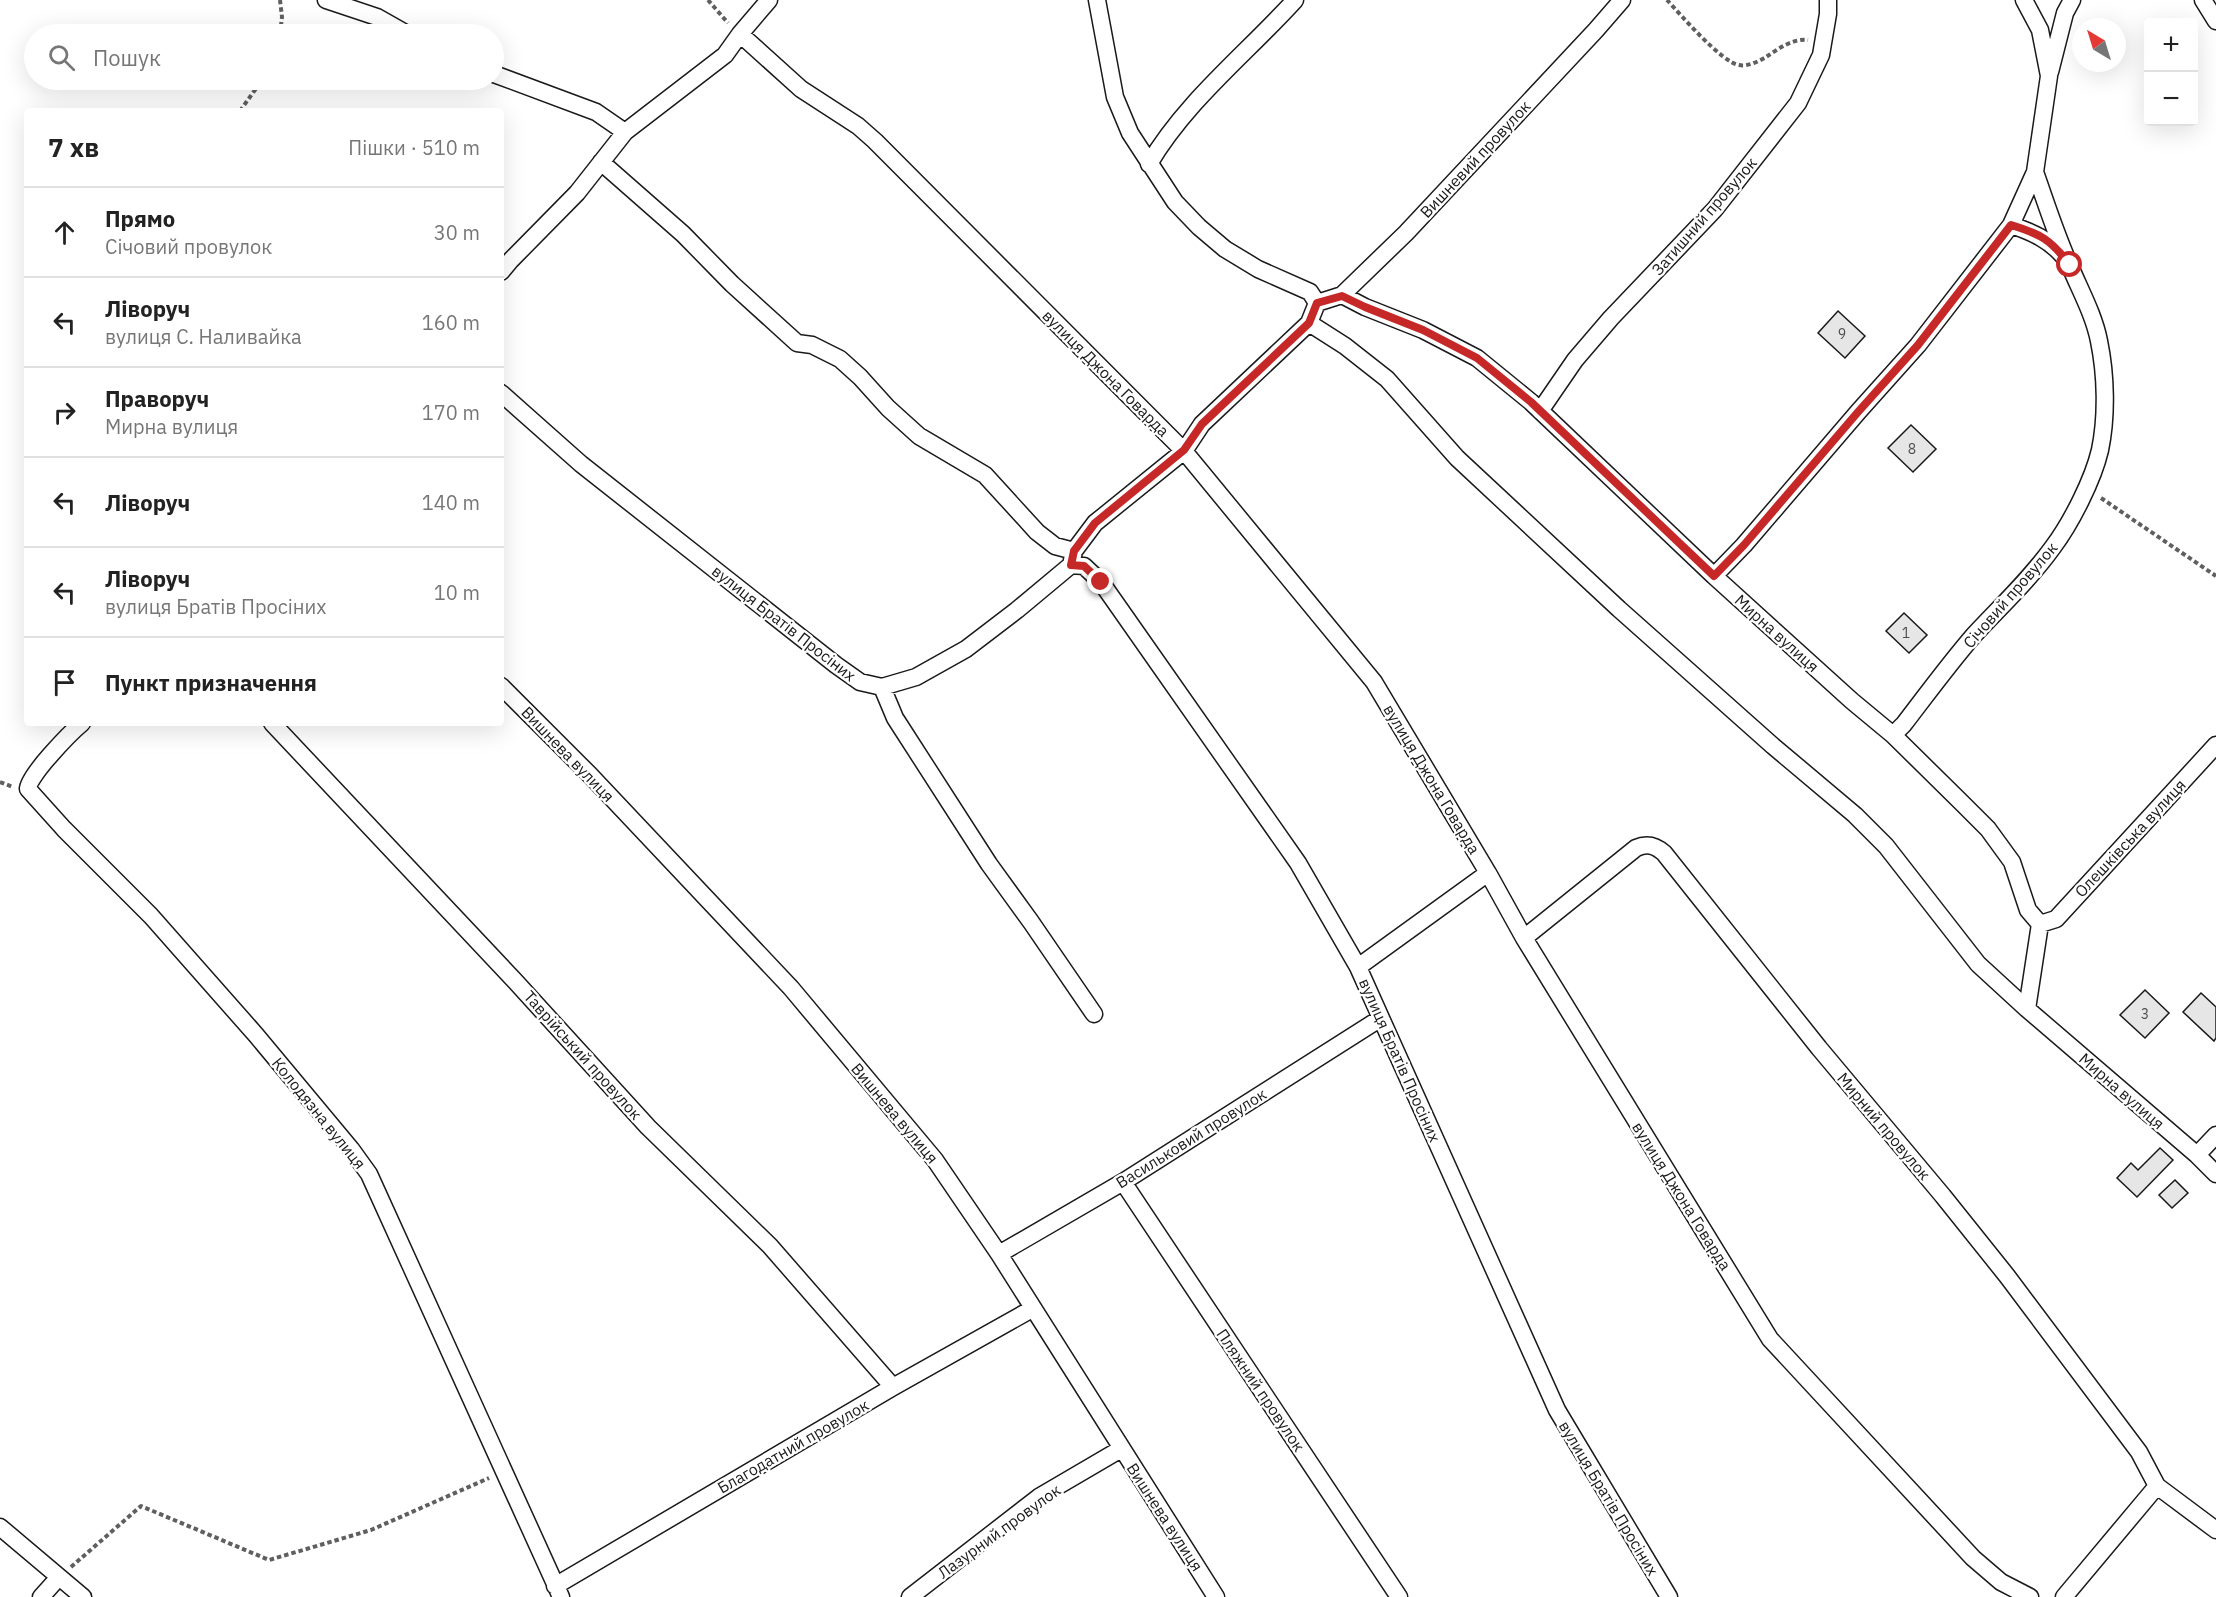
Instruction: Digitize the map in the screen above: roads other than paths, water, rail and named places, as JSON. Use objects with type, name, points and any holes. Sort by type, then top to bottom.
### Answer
[{"type":"street","points":[[326,0],[377,17],[389,24]]},
{"type":"street","points":[[504,268],[577,193],[625,132],[725,55],[769,0]]},
{"type":"street","points":[[1094,1014],[989,864],[895,718],[882,687],[916,677],[966,649],[1017,610],[1072,558],[1095,523],[1184,450],[1202,424],[1309,323],[1317,303],[1310,292],[1258,269],[1225,249],[1175,202],[1130,133],[1115,97],[1097,0]]},
{"type":"street","points":[[1149,164],[1162,141],[1205,92],[1295,0]]},
{"type":"street","name":"Вишневий провулок","points":[[1317,303],[1342,296],[1406,233],[1622,0]]},
{"type":"street","name":"Затишний провулок","points":[[1540,411],[1575,360],[1611,318],[1715,209],[1798,103],[1821,55],[1828,14],[1827,0]]},
{"type":"street","points":[[2024,0],[2040,30],[2049,76]]},
{"type":"street","points":[[1714,576],[1744,545],[1918,345],[2011,225],[2035,172],[2049,76],[2065,13],[2072,0]]},
{"type":"street","points":[[2203,0],[2216,21]]},
{"type":"street","name":"вулиця Джона Говарда","points":[[740,34],[801,89],[851,121],[875,141],[1184,450],[1374,682],[1524,938],[1770,1339],[1973,1558],[2001,1582],[2030,1597]]},
{"type":"street","points":[[504,78],[596,112],[625,132]]},
{"type":"street","name":"вулиця Братів Просіних","points":[[601,162],[683,234],[732,284],[797,343],[812,345],[840,359],[888,408],[919,435],[985,475],[1037,532],[1084,566],[1101,582],[1298,863],[1358,967],[1557,1410],[1669,1597]]},
{"type":"street","name":"Січовий провулок","points":[[1893,735],[1974,636],[2025,582],[2053,547],[2070,520],[2086,487],[2099,451],[2104,417],[2099,340],[2083,292],[2070,265],[2035,172]]},
{"type":"street","name":"Січовий провулок","points":[[2011,225],[2031,231],[2055,246],[2070,265]]},
{"type":"street","name":"Мирна вулиця","points":[[1342,296],[1423,330],[1477,358],[1540,411],[1714,576],[1852,701],[1893,735],[1988,829],[2012,862],[2028,910],[2040,924]]},
{"type":"street","name":"Мирна вулиця","points":[[1309,323],[1345,346],[1387,379],[1457,458],[1610,602],[1773,746],[1855,814],[1886,846],[1978,964],[2027,1009],[2198,1155],[2216,1174]]},
{"type":"street","name":"вулиця Братів Просіних","points":[[504,396],[581,464],[836,665],[861,682],[882,687]]},
{"type":"street","name":"Вишнева вулиця","points":[[504,689],[590,775],[791,988],[935,1160],[999,1254],[1216,1597]]},
{"type":"street","name":"Колодязна вулиця","points":[[79,726],[28,783],[28,789],[64,829],[151,916],[351,1149],[369,1174],[502,1472],[558,1591]]},
{"type":"street","name":"Таврійський провулок","points":[[275,726],[515,981],[648,1127],[770,1246],[893,1387]]},
{"type":"street","name":"Олешківська вулиця","points":[[2040,924],[2056,919],[2216,745]]},
{"type":"street","name":"Мирний провулок","points":[[1524,938],[1636,849],[1650,845],[1664,853],[1819,1048],[2007,1276],[2139,1452],[2157,1486],[2216,1530]]},
{"type":"street","points":[[1358,967],[1488,873]]},
{"type":"street","points":[[2027,1009],[2040,924]]},
{"type":"street","name":"Васильковий провулок","points":[[999,1254],[1123,1182],[1381,1018]]},
{"type":"street","points":[[2198,1155],[2216,1135]]},
{"type":"street","name":"Пляжний провулок","points":[[1123,1182],[1400,1597]]},
{"type":"street","name":"Благодатний провулок","points":[[558,1591],[893,1387],[1032,1309]]},
{"type":"street","name":"Лазурний провулок","points":[[910,1597],[1039,1497],[1121,1449]]},
{"type":"street","points":[[2064,1597],[2157,1486]]},
{"type":"street","points":[[0,1527],[83,1597]]},
{"type":"street","points":[[41,1597],[59,1577]]}]
